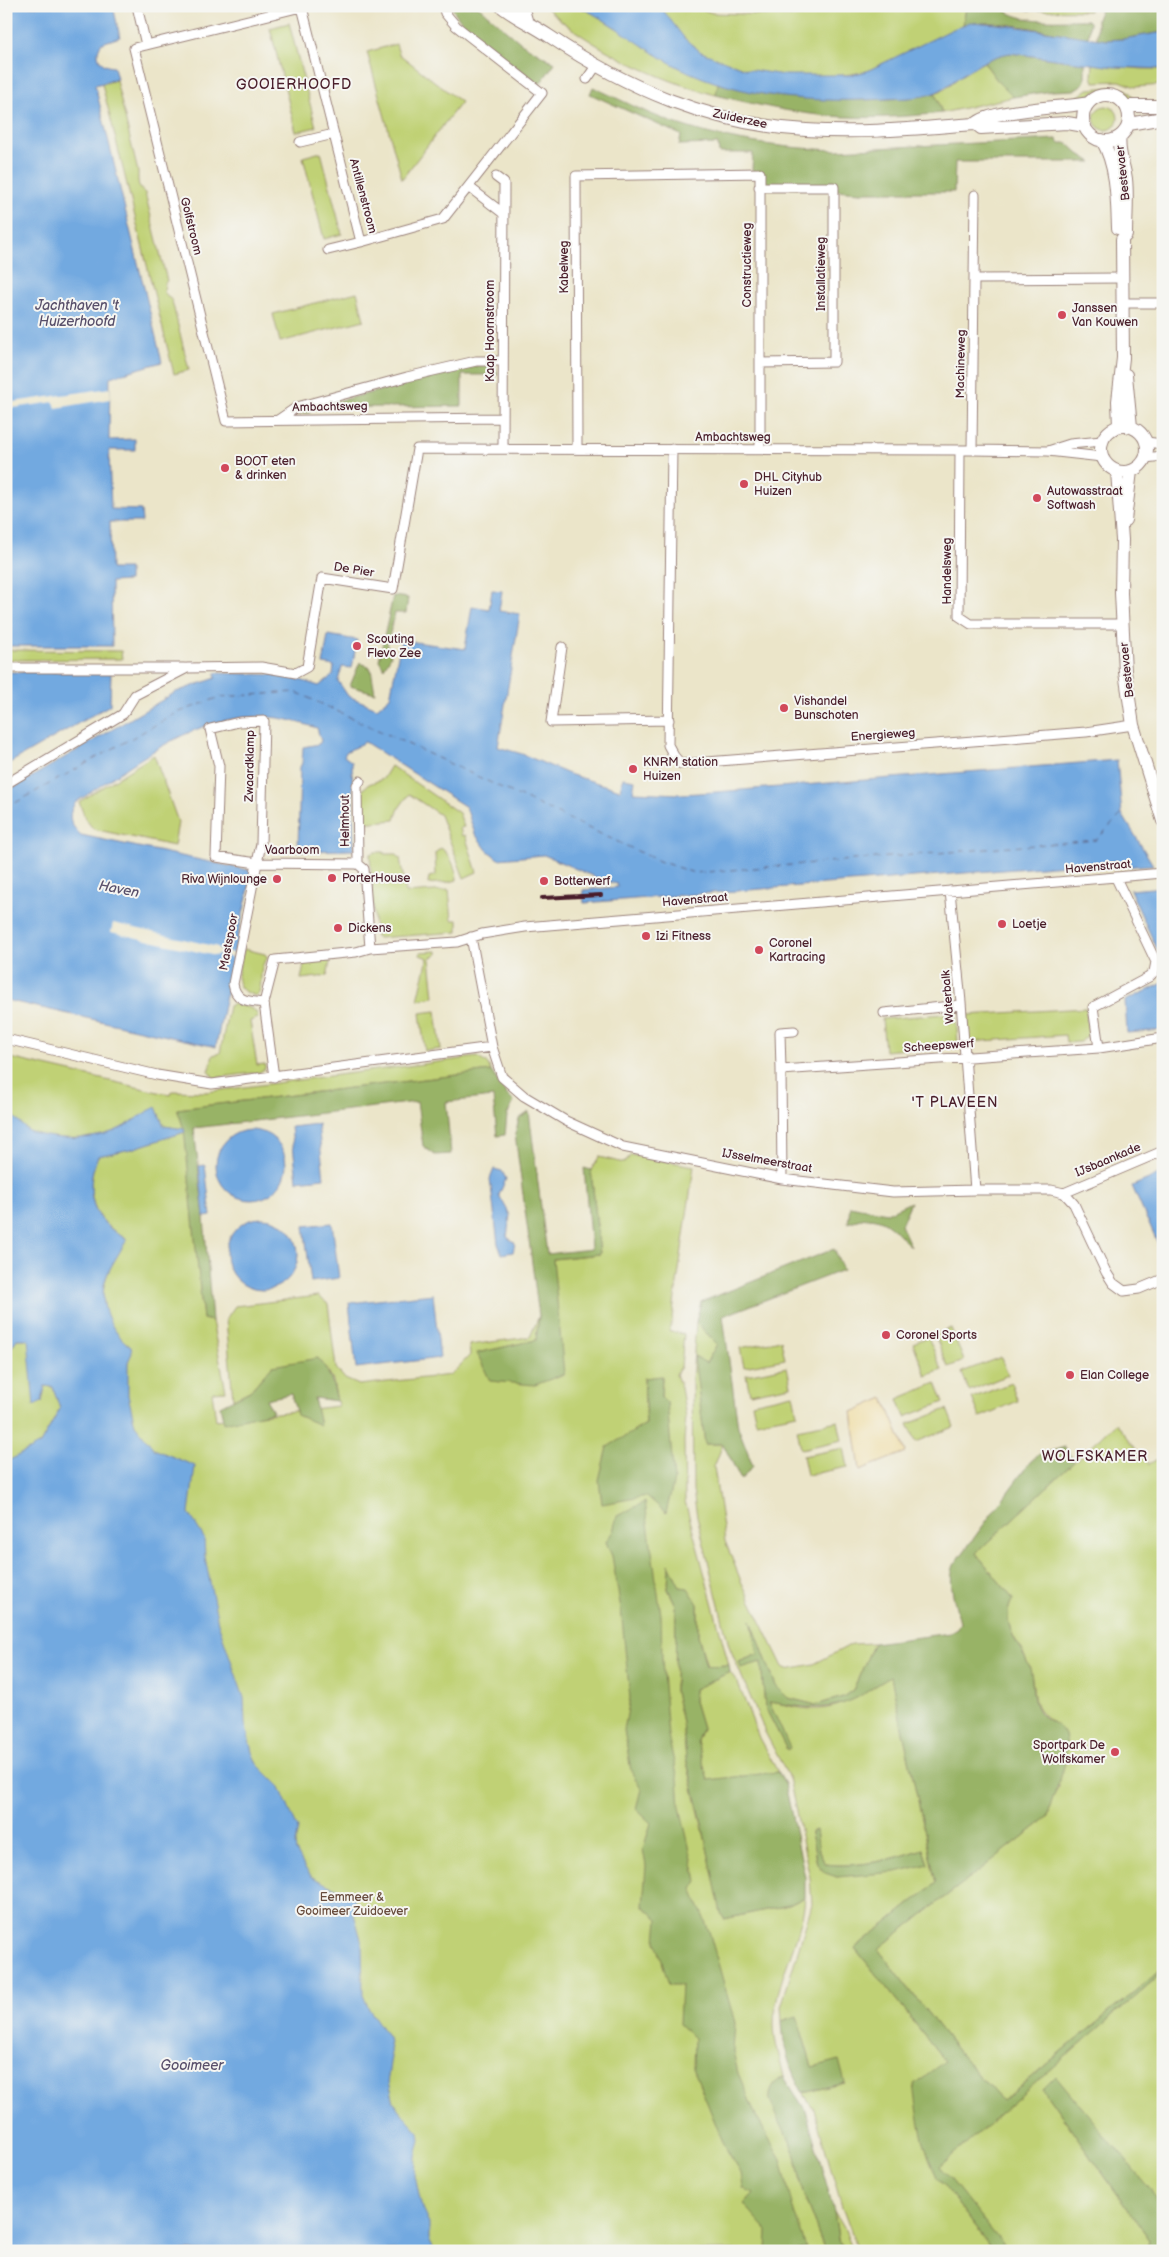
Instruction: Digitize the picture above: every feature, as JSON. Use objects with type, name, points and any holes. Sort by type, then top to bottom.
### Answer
[{"type":"street","points":[[136,6],[146,45],[303,7]]},
{"type":"street","name":"Antillenstroom","points":[[303,7],[361,242],[444,219],[542,93],[456,26],[445,13],[444,6]]},
{"type":"street","name":"Zuiderzee","points":[[501,6],[520,20],[526,20],[596,66],[630,84],[670,101],[756,124],[833,131],[976,124],[982,128],[1067,123],[1084,126]]},
{"type":"street","name":"Zuiderzee","points":[[518,6],[524,13],[526,20]]},
{"type":"street","name":"Golfstroom","points":[[146,45],[134,48],[226,422]]},
{"type":"street","points":[[587,79],[596,66]]},
{"type":"street","points":[[1108,94],[1120,99],[1126,106],[1129,116],[1128,124],[1120,136],[1112,140],[1102,140],[1091,136],[1084,126],[1083,114],[1088,103],[1095,97],[1108,94]]},
{"type":"street","name":"Zuiderzee","points":[[976,124],[980,120],[1016,112],[1088,103]]},
{"type":"street","points":[[1126,106],[1163,106]]},
{"type":"street","points":[[1128,124],[1163,118]]},
{"type":"street","points":[[300,142],[334,134]]},
{"type":"street","name":"Bestevaer","points":[[1120,136],[1127,201],[1126,235],[1122,239]]},
{"type":"street","name":"Bestevaer","points":[[1102,140],[1108,153],[1115,184],[1119,235],[1122,239],[1123,358],[1118,401],[1125,427]]},
{"type":"street","name":"Kabelweg","points":[[577,448],[576,176],[760,173],[759,188]]},
{"type":"street","name":"Kaap Hoornstroom","points":[[496,177],[504,183],[503,449]]},
{"type":"street","name":"Installatieweg","points":[[759,188],[834,187],[834,362],[760,363]]},
{"type":"street","points":[[469,188],[504,214]]},
{"type":"street","name":"Constructieweg","points":[[759,188],[760,449]]},
{"type":"street","name":"Machineweg","points":[[972,450],[975,195]]},
{"type":"street","points":[[328,250],[361,242]]},
{"type":"street","points":[[975,279],[1123,278]]},
{"type":"street","points":[[1123,303],[1163,303]]},
{"type":"street","name":"Ambachtsweg","points":[[277,420],[297,407],[407,377],[476,361],[503,361]]},
{"type":"street","name":"Ambachtsweg","points":[[226,422],[502,418]]},
{"type":"street","points":[[1125,427],[1143,436],[1146,442],[1145,458],[1139,466],[1131,471],[1117,471],[1111,468],[1102,457],[1102,441],[1108,432],[1125,427]]},
{"type":"street","name":"Ambachtsweg","points":[[1048,451],[1070,444],[1102,441]]},
{"type":"street","points":[[1146,442],[1163,444]]},
{"type":"street","name":"Ambachtsweg","points":[[417,449],[972,450],[1048,451],[1102,457]]},
{"type":"street","name":"De Pier","points":[[6,668],[261,668],[296,673],[307,667],[322,578],[393,589],[417,449]]},
{"type":"street","name":"Energieweg","points":[[672,449],[669,720],[670,750],[681,764],[1086,732],[1133,725]]},
{"type":"street","name":"Handelsweg","points":[[960,450],[959,616],[971,624],[1122,624]]},
{"type":"street","points":[[1145,458],[1163,456]]},
{"type":"street","name":"Bestevaer","points":[[1117,471],[1122,540],[1122,624],[1126,672],[1133,725],[1163,821]]},
{"type":"street","name":"Bestevaer","points":[[1122,540],[1131,471]]},
{"type":"street","points":[[562,647],[551,722],[669,720]]},
{"type":"street","name":"De Pier","points":[[6,784],[123,714],[135,695],[187,668]]},
{"type":"street","name":"Zwaardklamp","points":[[264,721],[261,844],[257,863],[216,857],[219,766],[210,729],[239,722],[264,721]]},
{"type":"street","name":"Helmhout","points":[[360,781],[357,785],[358,864],[364,868],[370,948]]},
{"type":"street","name":"Bestevaer","points":[[1155,797],[1163,811]]},
{"type":"street","name":"Vaarboom","points":[[257,863],[358,864]]},
{"type":"street","name":"Mastspoor","points":[[257,863],[233,984],[234,993],[241,999],[264,1004]]},
{"type":"street","name":"Havenstraat","points":[[264,1004],[275,960],[356,952],[370,948],[457,942],[471,936],[525,927],[1163,873]]},
{"type":"street","points":[[1116,878],[1156,962],[1154,972],[1149,978],[1093,1007],[1099,1048],[1163,1038]]},
{"type":"street","name":"Waterbalk","points":[[950,891],[962,1006],[974,1190]]},
{"type":"street","name":"IJsselmeerstraat","points":[[471,936],[492,1047],[502,1077],[524,1096],[566,1121],[616,1144],[782,1179],[893,1192],[1051,1190],[1064,1193]]},
{"type":"street","points":[[264,1004],[274,1077]]},
{"type":"street","points":[[884,1013],[962,1006]]},
{"type":"street","points":[[782,1179],[780,1032],[794,1031]]},
{"type":"street","points":[[6,1039],[157,1075],[212,1084],[492,1047]]},
{"type":"street","name":"Scheepswerf","points":[[781,1070],[1099,1048]]},
{"type":"street","name":"IJsbaankade","points":[[1064,1193],[1163,1151]]},
{"type":"street","points":[[1064,1193],[1074,1204],[1113,1283],[1124,1290],[1139,1290],[1163,1279]]},
{"type":"green space","points":[[451,6],[478,6],[521,43],[555,63],[539,85],[467,28]]},
{"type":"green space","points":[[545,6],[578,6],[594,14],[678,67],[718,83],[716,95],[672,81],[625,61],[581,35]]},
{"type":"green space","points":[[660,6],[693,6],[712,13],[797,16],[802,16],[822,6],[1002,6],[1003,8],[966,8],[963,25],[867,71],[828,76],[805,76],[782,75],[738,67],[701,52],[678,31]]},
{"type":"green space","points":[[1014,6],[1090,6],[1089,11],[1029,10]]},
{"type":"green space","points":[[1102,6],[1163,6],[1163,32],[1123,39],[1097,40],[1097,19]]},
{"type":"green space","points":[[966,8],[1003,8],[1020,17],[1031,19],[1088,20],[1090,22],[1088,39],[1006,24],[974,23],[963,25]]},
{"type":"green space","points":[[289,23],[316,127],[296,132],[270,28]]},
{"type":"green space","points":[[396,44],[399,54],[461,102],[402,179],[367,52]]},
{"type":"green space","points":[[1010,53],[1085,63],[1085,80],[1083,84],[1074,90],[1052,91],[1013,97],[999,83],[984,62],[997,55]]},
{"type":"green space","points":[[984,62],[999,83],[1013,97],[942,113],[935,93],[945,89],[960,76]]},
{"type":"green space","points":[[1093,64],[1163,69],[1163,85],[1135,87],[1120,81],[1094,82],[1092,76]]},
{"type":"green space","points":[[116,80],[138,172],[138,184],[145,193],[167,281],[164,292],[172,301],[189,370],[174,374],[102,84]]},
{"type":"green space","points":[[718,83],[760,92],[823,99],[865,100],[917,97],[935,93],[942,113],[844,117],[801,113],[716,95]]},
{"type":"green space","points":[[593,87],[671,122],[732,139],[837,150],[1057,139],[1058,143],[1067,143],[1092,162],[955,162],[954,192],[861,192],[759,184],[752,170],[753,153],[719,153],[718,144],[679,145],[681,135],[590,94]]},
{"type":"green space","points":[[1113,87],[1127,90],[1138,102],[1110,90],[1097,91],[1075,99],[1088,89]]},
{"type":"green space","points":[[1106,106],[1115,109],[1118,118],[1115,127],[1106,130],[1097,127],[1094,118],[1097,109]]},
{"type":"green space","points":[[321,152],[342,234],[324,239],[303,157]]},
{"type":"green space","points":[[357,292],[364,320],[280,342],[273,314]]},
{"type":"green space","points":[[478,366],[492,366],[496,369],[498,375],[462,375],[462,406],[311,408],[310,413],[298,414],[298,411]]},
{"type":"green space","points":[[393,596],[408,598],[406,613],[395,613],[387,645],[391,656],[384,668],[379,660]]},
{"type":"green space","points":[[6,650],[121,651],[122,659],[6,660]]},
{"type":"green space","points":[[360,662],[371,669],[375,693],[350,686]]},
{"type":"green space","points":[[154,755],[178,822],[174,846],[93,829],[85,818],[79,802]]},
{"type":"green space","points":[[391,766],[459,813],[464,827],[460,828],[462,836],[465,835],[477,872],[464,878],[440,815],[409,794],[399,808],[395,820],[361,823],[361,795],[364,788],[383,779]]},
{"type":"green space","points":[[441,848],[452,862],[457,880],[428,884],[429,877],[436,875],[435,853]]},
{"type":"green space","points":[[375,852],[397,854],[398,858],[400,858],[406,893],[449,890],[452,920],[458,920],[458,932],[378,938],[375,935],[370,854]]},
{"type":"green space","points":[[244,949],[265,954],[268,958],[262,966],[257,996],[242,989],[239,984],[238,972]]},
{"type":"green space","points":[[437,951],[437,955],[430,958],[434,997],[418,1000],[428,958],[420,955],[420,952]]},
{"type":"green space","points":[[331,958],[327,976],[301,979],[305,960]]},
{"type":"green space","points":[[233,1004],[252,1009],[257,1014],[258,1018],[250,1021],[257,1065],[265,1064],[265,1069],[260,1072],[214,1078],[209,1071],[213,1055],[220,1053],[229,1006]]},
{"type":"green space","points":[[1086,1008],[1088,1036],[1080,1042],[1066,1043],[1065,1035],[969,1042],[967,1015]]},
{"type":"green space","points":[[436,1011],[441,1049],[425,1051],[420,1013]]},
{"type":"green space","points":[[956,1013],[958,1044],[885,1051],[882,1019]]},
{"type":"green space","points":[[6,1057],[171,1095],[172,1091],[206,1092],[477,1057],[488,1064],[491,1071],[178,1109],[184,1129],[164,1126],[156,1108],[124,1127],[109,1133],[87,1138],[64,1138],[31,1132],[13,1117],[6,1114]]},
{"type":"green space","points":[[491,1071],[514,1102],[507,1115],[505,1135],[497,1136],[493,1097],[446,1102],[451,1154],[435,1155],[423,1146],[417,1102],[194,1128],[204,1217],[212,1321],[203,1319],[184,1129],[177,1109]]},
{"type":"green space","points":[[529,1112],[547,1254],[591,1249],[584,1168],[591,1170],[600,1254],[553,1259],[564,1374],[535,1385],[490,1381],[477,1353],[536,1340],[539,1316],[515,1134],[519,1119]]},
{"type":"green space","name":"Eemmeer & Gooimeer Zuidoever","points":[[185,1132],[203,1319],[212,1321],[226,1391],[212,1392],[216,1420],[338,1406],[333,1381],[327,1368],[272,1366],[250,1391],[233,1399],[226,1319],[235,1306],[318,1296],[328,1304],[336,1368],[345,1379],[359,1385],[451,1375],[470,1355],[469,1345],[530,1337],[539,1316],[536,1340],[478,1353],[535,1385],[553,1259],[600,1254],[591,1170],[599,1157],[624,1163],[631,1155],[694,1166],[670,1332],[684,1334],[681,1367],[676,1374],[681,1388],[686,1417],[684,1441],[685,1501],[729,1665],[707,1666],[698,1635],[698,1604],[680,1587],[669,1565],[668,1589],[676,1605],[675,1692],[682,1722],[686,1758],[724,1919],[789,1905],[805,1897],[799,1929],[778,1992],[774,2031],[784,2077],[781,2078],[788,2138],[796,2157],[803,2193],[825,2251],[6,2251],[6,1355],[17,1339],[28,1339],[42,1402],[45,1386],[53,1387],[60,1409],[37,1446],[135,1425],[128,1402],[127,1386],[127,1370],[131,1347],[118,1334],[108,1319],[103,1301],[103,1291],[107,1276],[127,1239],[115,1232],[99,1215],[94,1205],[91,1182],[97,1156],[131,1149]],"holes":[[[662,1377],[661,1398],[635,1454],[631,1433],[646,1424],[644,1378]]]},
{"type":"green space","points":[[911,1202],[901,1225],[911,1247],[890,1226],[877,1219],[859,1219],[848,1223],[850,1206],[887,1213]]},
{"type":"green space","points":[[834,1249],[843,1270],[723,1316],[738,1427],[753,1466],[741,1480],[723,1444],[705,1444],[694,1356],[706,1363],[717,1344],[696,1322],[701,1302]]},
{"type":"green space","points":[[696,1322],[717,1344],[706,1364],[695,1356],[705,1444],[723,1444],[714,1467],[725,1541],[741,1581],[783,1667],[787,1669],[814,1664],[852,1644],[874,1643],[853,1690],[843,1697],[816,1705],[788,1698],[776,1686],[752,1624],[758,1654],[739,1662],[742,1667],[761,1661],[765,1707],[787,1750],[769,1701],[807,1709],[830,1708],[857,1697],[891,1676],[936,1883],[855,1948],[945,2061],[937,2177],[994,2251],[858,2251],[842,2207],[814,2109],[803,2093],[845,2083],[812,2067],[797,2017],[782,2021],[781,2007],[812,1904],[810,1878],[789,1778],[765,1732],[729,1646],[697,1516],[693,1491],[692,1379]],"holes":[[[816,1831],[819,1851],[825,1864],[849,1865],[887,1860],[923,1849],[928,1864],[836,1877],[817,1864],[811,1832]]]},
{"type":"green space","points":[[951,1328],[964,1361],[948,1367],[935,1335]]},
{"type":"green space","points":[[928,1337],[942,1370],[926,1376],[913,1343]]},
{"type":"green space","points":[[781,1340],[785,1359],[744,1367],[740,1348]]},
{"type":"green space","points":[[1001,1357],[1008,1375],[969,1391],[962,1372]]},
{"type":"green space","points":[[318,1358],[328,1373],[337,1401],[314,1398],[320,1425],[297,1415],[291,1394],[266,1399],[273,1412],[224,1423],[220,1406],[250,1391],[272,1366]]},
{"type":"green space","points":[[787,1367],[791,1386],[750,1394],[746,1375]]},
{"type":"green space","points":[[662,1376],[661,1397],[667,1402],[674,1480],[666,1513],[647,1496],[602,1504],[599,1480],[607,1447],[646,1424],[644,1378]]},
{"type":"green space","points":[[936,1383],[944,1402],[905,1417],[898,1399]]},
{"type":"green space","points":[[1011,1383],[1018,1401],[980,1417],[972,1398]]},
{"type":"green space","points":[[793,1394],[797,1414],[756,1422],[752,1403]]},
{"type":"green space","points":[[947,1409],[954,1427],[916,1442],[908,1424]]},
{"type":"green space","points":[[838,1421],[842,1440],[801,1449],[797,1429]]},
{"type":"green space","name":"Sportpark De Wolfskamer","points":[[1116,1423],[1149,1464],[1163,1456],[1163,1968],[1002,2101],[958,2052],[878,1949],[1048,1817],[1050,1800],[1059,1786],[1052,1722],[1044,1715],[1036,1703],[1032,1676],[1026,1658],[1009,1625],[1009,1608],[1013,1599],[976,1553]]},
{"type":"green space","points":[[1065,1447],[1074,1462],[976,1553],[1013,1599],[1009,1608],[1009,1625],[1031,1672],[1037,1709],[1044,1717],[1060,1728],[1065,1735],[1067,1751],[1065,1761],[1048,1817],[878,1949],[958,2052],[1002,2101],[1163,1968],[1163,1972],[940,2166],[1008,2251],[994,2251],[937,2177],[924,2143],[914,2084],[945,2061],[855,1948],[936,1883],[891,1677],[859,1697],[837,1705],[808,1707],[769,1702],[790,1748],[787,1750],[765,1707],[761,1662],[741,1668],[739,1662],[758,1654],[751,1620],[776,1686],[788,1698],[816,1705],[843,1697],[853,1690],[874,1643],[950,1633],[957,1629],[960,1623],[951,1579],[954,1565],[1030,1462],[1038,1455]]},
{"type":"green space","points":[[844,1448],[848,1467],[807,1475],[803,1456]]},
{"type":"green space","points":[[645,1502],[661,1615],[662,1660],[668,1736],[678,1779],[680,1807],[697,1881],[692,1889],[709,1931],[735,2023],[733,2051],[738,2073],[757,2118],[781,2159],[792,2205],[806,2248],[795,2251],[766,2251],[767,2230],[744,2204],[754,2193],[743,2188],[741,2173],[725,2147],[693,2068],[694,2038],[679,2024],[681,1985],[669,1985],[656,1941],[658,1919],[643,1906],[646,1866],[643,1849],[651,1823],[636,1809],[641,1789],[631,1771],[624,1730],[630,1698],[621,1609],[612,1556],[606,1542],[613,1531],[617,1516]]},
{"type":"green space","points":[[669,1564],[680,1587],[688,1588],[698,1604],[698,1635],[706,1666],[729,1665],[730,1672],[694,1689],[694,1701],[702,1728],[697,1741],[708,1780],[778,1772],[785,1784],[805,1877],[805,1897],[789,1905],[724,1919],[721,1913],[686,1758],[682,1722],[675,1692],[676,1605],[668,1589]]},
{"type":"green space","points":[[730,1672],[738,1683],[759,1738],[778,1772],[708,1781],[697,1741],[702,1728],[694,1701],[694,1689]]},
{"type":"green space","points":[[816,1830],[819,1851],[825,1864],[862,1864],[899,1857],[923,1849],[928,1864],[896,1872],[837,1877],[825,1873],[817,1864],[811,1832]]},
{"type":"green space","points":[[1163,1972],[1163,2205],[1043,2089],[1150,2240],[1149,2245],[1143,2251],[1008,2251],[939,2166]]},
{"type":"green space","points":[[797,2016],[812,2067],[839,2060],[845,2083],[803,2093],[791,2067],[782,2021]]},
{"type":"green space","points":[[1056,2076],[1163,2205],[1163,2251],[1143,2251],[1149,2245],[1150,2240],[1043,2089]]},
{"type":"green space","points":[[784,2077],[806,2111],[834,2211],[838,2239],[848,2251],[825,2251],[803,2193],[796,2156],[770,2101],[772,2087]]},
{"type":"green space","points":[[834,2211],[844,2228],[853,2251],[848,2251],[838,2239]]},
{"type":"sand","points":[[884,1398],[906,1452],[860,1470],[852,1412]]},
{"type":"water","name":"Jachthaven 't Huizerhoofd","points":[[6,6],[113,6],[120,37],[102,43],[98,51],[99,59],[105,65],[114,67],[117,79],[95,85],[162,362],[110,377],[109,440],[135,439],[135,450],[109,450],[111,509],[141,510],[142,522],[110,522],[111,569],[129,569],[129,581],[111,582],[112,646],[6,646]]},
{"type":"water","points":[[578,6],[660,6],[685,39],[701,52],[746,69],[784,75],[851,75],[867,71],[970,22],[998,24],[1106,40],[1163,32],[1163,69],[1114,67],[1010,53],[983,62],[932,94],[912,98],[860,100],[806,99],[753,92],[702,78],[678,67],[604,20]]},
{"type":"water","name":"Haven","points":[[492,590],[502,591],[499,611],[520,614],[498,747],[522,754],[569,774],[620,790],[623,778],[635,780],[633,792],[681,794],[1117,760],[1122,814],[1153,865],[1120,867],[1117,861],[584,903],[583,890],[618,887],[617,884],[604,881],[544,855],[498,859],[487,850],[475,834],[466,807],[365,742],[346,752],[344,756],[352,762],[354,850],[298,851],[300,767],[303,747],[319,744],[321,741],[317,728],[278,718],[239,718],[213,724],[165,744],[76,802],[70,816],[72,824],[81,835],[253,871],[234,953],[216,1047],[6,1000],[6,792],[176,692],[216,678],[215,673],[284,675],[319,686],[333,675],[334,666],[323,664],[328,635],[357,640],[352,668],[342,667],[338,681],[348,696],[377,708],[390,697],[401,640],[465,649],[472,606],[489,609]]},
{"type":"water","points":[[6,672],[111,672],[110,705],[6,765]]},
{"type":"water","points":[[1163,887],[1163,962],[1130,890]]},
{"type":"water","points":[[1163,983],[1163,1030],[1127,1033],[1125,1001]]},
{"type":"water","name":"Gooimeer","points":[[156,1107],[164,1126],[184,1129],[185,1132],[131,1149],[98,1156],[94,1169],[91,1194],[98,1215],[115,1232],[127,1239],[105,1281],[103,1300],[105,1309],[113,1327],[131,1347],[132,1353],[128,1362],[128,1395],[135,1425],[154,1449],[195,1466],[189,1513],[204,1538],[205,1557],[218,1623],[244,1698],[245,1724],[257,1764],[280,1787],[298,1829],[295,1844],[296,1851],[305,1868],[312,1877],[347,1892],[355,1899],[354,1914],[362,1943],[363,1995],[369,2009],[388,2037],[391,2056],[388,2077],[394,2102],[419,2132],[420,2140],[416,2156],[415,2176],[422,2209],[429,2224],[429,2239],[435,2251],[6,2251],[6,1462],[40,1444],[60,1409],[53,1387],[45,1386],[42,1402],[34,1406],[28,1339],[17,1339],[6,1355],[6,1114],[16,1119],[31,1132],[41,1135],[87,1138],[124,1127]]},
{"type":"water","points":[[318,1124],[324,1178],[297,1181],[291,1127]]},
{"type":"water","points":[[244,1130],[258,1130],[271,1136],[280,1145],[286,1158],[284,1178],[276,1190],[258,1200],[244,1200],[231,1194],[222,1185],[216,1172],[216,1158],[222,1145],[231,1136]]},
{"type":"water","points":[[205,1165],[211,1216],[204,1217],[199,1166]]},
{"type":"water","points":[[494,1169],[502,1171],[506,1179],[499,1195],[510,1215],[507,1237],[515,1243],[513,1252],[502,1254],[498,1244],[490,1179]]},
{"type":"water","points":[[1163,1173],[1162,1253],[1150,1222],[1148,1222],[1132,1186]]},
{"type":"water","points":[[262,1218],[282,1224],[292,1234],[298,1254],[292,1274],[282,1284],[262,1290],[242,1284],[232,1274],[226,1254],[232,1234],[242,1224]]},
{"type":"water","points":[[332,1223],[339,1278],[311,1282],[304,1226]]},
{"type":"water","points":[[433,1294],[440,1358],[356,1368],[349,1303]]},
{"type":"pier","points":[[110,388],[110,399],[56,408],[54,402],[6,409],[6,403]]},
{"type":"pier","points":[[113,923],[218,947],[218,949],[234,953],[233,958],[217,954],[216,956],[111,932]]},
{"type":"ferry route","points":[[6,808],[177,713],[220,697],[296,692],[659,861],[694,873],[1096,840],[1122,814]]},
{"type":"railway","points":[[542,898],[601,895]]},
{"type":"place","name":"Janssen Van Kouwen","points":[[1062,315]]},
{"type":"place","name":"BOOT eten & drinken","points":[[225,468]]},
{"type":"place","name":"DHL Cityhub Huizen","points":[[744,484]]},
{"type":"place","name":"Autowasstraat Softwash","points":[[1037,498]]},
{"type":"place","name":"Scouting Flevo Zee","points":[[357,646]]},
{"type":"place","name":"Vishandel Bunschoten","points":[[784,708]]},
{"type":"place","name":"KNRM station Huizen","points":[[633,769]]},
{"type":"place","name":"PorterHouse","points":[[332,878]]},
{"type":"place","name":"Riva Wijnlounge","points":[[277,879]]},
{"type":"place","name":"Botterwerf","points":[[544,881]]},
{"type":"place","name":"Loetje","points":[[1002,924]]},
{"type":"place","name":"Dickens","points":[[338,928]]},
{"type":"place","name":"Izi Fitness","points":[[646,936]]},
{"type":"place","name":"Coronel Kartracing","points":[[759,950]]},
{"type":"place","name":"Coronel Sports","points":[[886,1335]]},
{"type":"place","name":"Elan College","points":[[1070,1375]]},
{"type":"place","name":"Sportpark De Wolfskamer","points":[[1115,1752]]},
{"type":"district","name":"GOOIERHOOFD","points":[[294,84]]},
{"type":"district","name":"'T PLAVEEN","points":[[955,1102]]},
{"type":"district","name":"WOLFSKAMER","points":[[1095,1456]]}]
